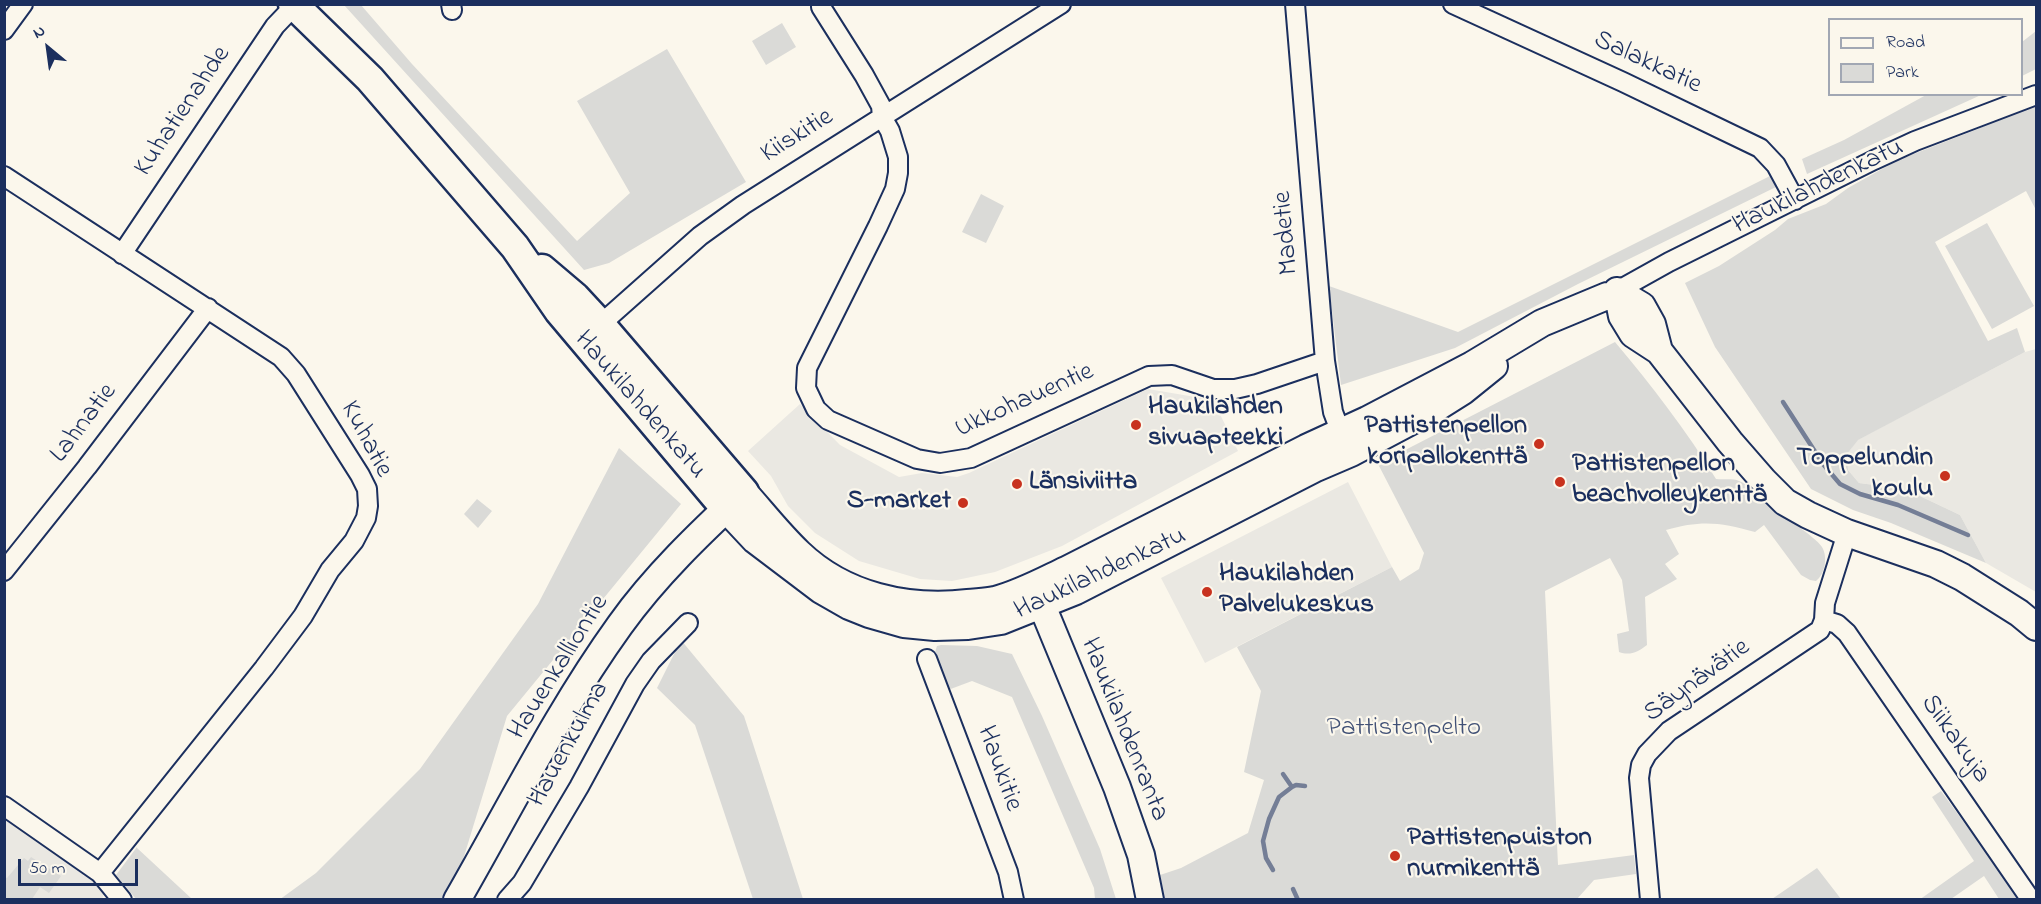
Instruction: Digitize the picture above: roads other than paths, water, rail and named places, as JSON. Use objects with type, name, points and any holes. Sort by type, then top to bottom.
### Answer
[{"type":"main road","name":"Haukilahdenkatu","points":[[300,5],[370,79],[515,247],[559,311],[591,332],[735,500],[755,540],[821,590],[869,614],[904,624],[935,627],[968,626],[1001,621],[1038,595],[1076,591],[1316,468],[1345,443],[1542,323],[1612,293]]},
{"type":"main road","points":[[1612,293],[1633,334],[1659,351],[1730,442],[1785,502],[1847,533],[1936,564],[1962,576],[2037,627]]},
{"type":"main road","name":"Hauenkalliontie","points":[[457,900],[562,715],[615,632],[639,600],[682,552],[735,500]]},
{"type":"main road","name":"Haukilahdenranta","points":[[1038,595],[1117,787],[1141,855],[1150,900]]},
{"type":"street","points":[[4,30],[22,4]]},
{"type":"street","name":"Kiiskitie","points":[[591,332],[700,237],[743,205],[1061,4]]},
{"type":"street","name":"Madetie","points":[[1295,4],[1325,361],[1333,412],[1345,443]]},
{"type":"street","name":"Salakkatie","points":[[1454,4],[1760,148],[1776,165],[1795,200]]},
{"type":"street","name":"Kuhatienahde","points":[[122,254],[269,35],[300,5]]},
{"type":"street","name":"Ukkohauentie","points":[[821,7],[874,92],[898,157],[895,189],[847,291],[807,368],[806,388],[816,409],[828,420],[917,459],[940,464],[971,458],[1149,376],[1173,375],[1213,389],[1235,389],[1325,361]]},
{"type":"street","name":"Haukilahdenkatu","points":[[1612,293],[1915,141],[2037,96]]},
{"type":"street","name":"Kuhatie","points":[[4,176],[281,357],[296,374],[367,489],[366,518],[354,541],[330,570],[303,616],[100,873]]},
{"type":"street","name":"Lahnatie","points":[[4,571],[87,467],[208,308]]},
{"type":"street","points":[[1824,620],[1825,603],[1847,533]]},
{"type":"street","name":"Säynävätie","points":[[1650,900],[1639,778],[1641,765],[1647,754],[1669,731],[1820,630],[1824,620]]},
{"type":"street","name":"Siikakuja","points":[[1824,620],[1837,624],[1847,633],[2031,900]]},
{"type":"street","name":"Hauenkulma","points":[[507,900],[522,884],[579,787],[635,684],[651,661],[688,623]]},
{"type":"street","name":"Haukitie","points":[[927,658],[1008,872],[1014,900]]},
{"type":"street","points":[[4,806],[100,873],[122,900]]},
{"type":"waterway","points":[[1783,402],[1823,464],[1840,484],[1860,494],[1898,505],[1968,535]]},
{"type":"waterway","points":[[1273,870],[1266,858],[1263,841],[1269,819],[1279,797],[1292,787],[1283,774]]},
{"type":"waterway","points":[[1292,787],[1305,786]]},
{"type":"waterway","points":[[1293,889],[1298,900]]},
{"type":"place","name":"Haukilahden sivuapteekki","points":[[1136,425]]},
{"type":"place","name":"Pattistenpellon koripallokenttä","points":[[1539,444]]},
{"type":"place","name":"Toppelundin koulu","points":[[1945,476]]},
{"type":"place","name":"Pattistenpellon beachvolleykenttä","points":[[1560,482]]},
{"type":"place","name":"Länsiviitta","points":[[1017,484]]},
{"type":"place","name":"S-market","points":[[963,503]]},
{"type":"place","name":"Haukilahden Palvelukeskus","points":[[1207,592]]},
{"type":"place","name":"Pattistenpuiston nurmikenttä","points":[[1395,856]]},
{"type":"park label","name":"Pattistenpelto","points":[[1404,730]]}]
